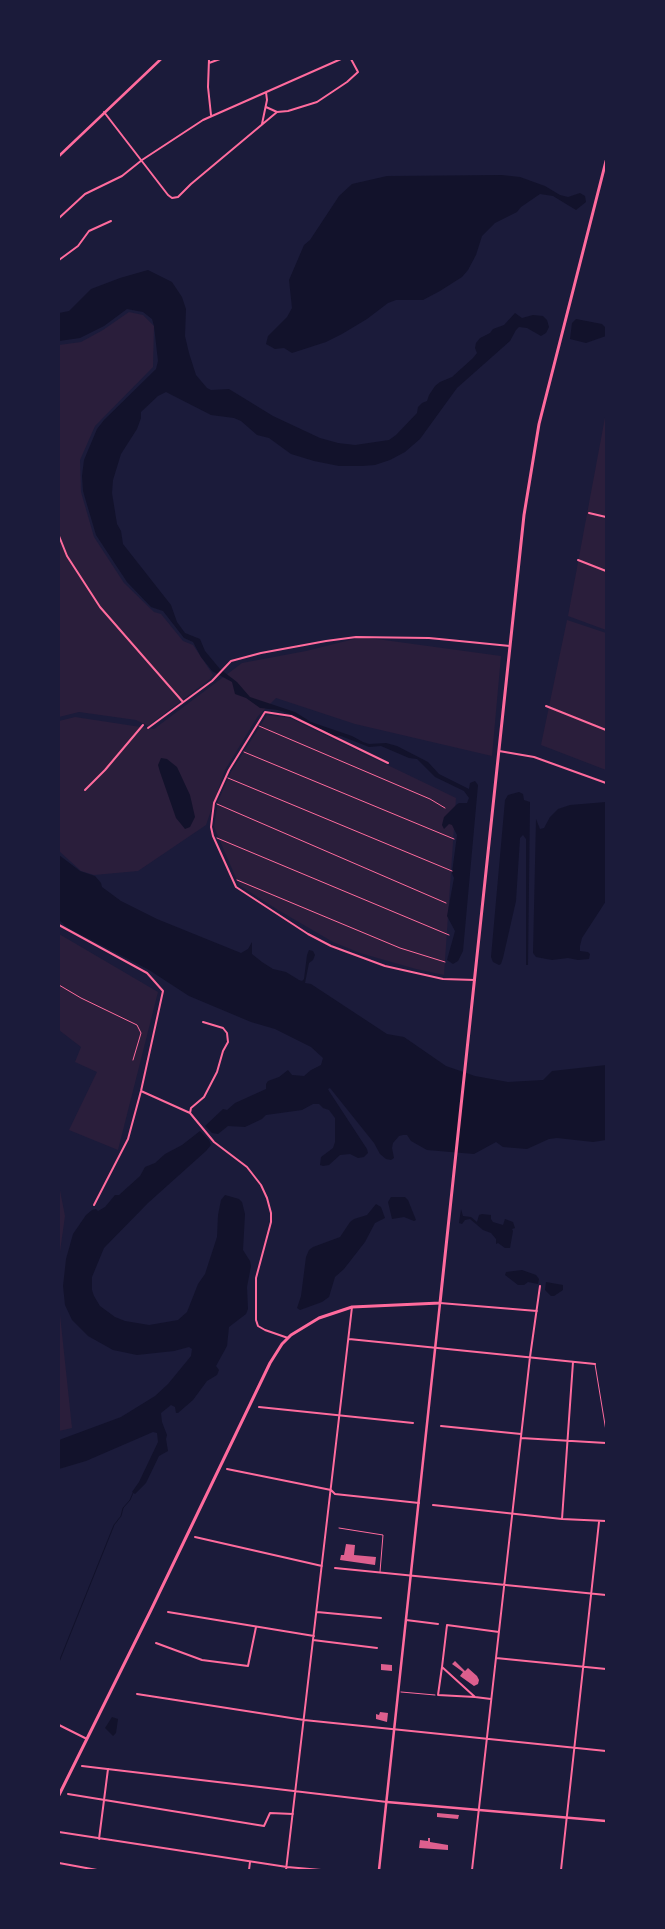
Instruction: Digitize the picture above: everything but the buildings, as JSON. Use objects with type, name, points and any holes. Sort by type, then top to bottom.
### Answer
[{"type":"highway","points":[[59,1795],[270,1363],[282,1344],[288,1338],[319,1318],[352,1307],[440,1303],[524,514],[539,424],[606,161]]},
{"type":"main road","points":[[59,156],[161,59]]},
{"type":"main road","points":[[379,1870],[440,1303]]},
{"type":"main road","points":[[387,1802],[606,1821]]},
{"type":"street","points":[[209,59],[208,87],[210,115]]},
{"type":"street","points":[[209,63],[220,59]]},
{"type":"street","points":[[59,218],[85,194],[122,176],[142,160],[210,115],[341,59]]},
{"type":"street","points":[[266,107],[277,112],[288,111],[317,102],[348,82],[358,72],[351,59]]},
{"type":"street","points":[[262,124],[266,107],[266,92]]},
{"type":"street","points":[[104,112],[168,195],[172,198],[178,197],[191,184],[277,112]]},
{"type":"street","points":[[59,260],[78,246],[89,231],[111,221]]},
{"type":"street","points":[[589,513],[606,517]]},
{"type":"street","points":[[59,536],[67,556],[100,607],[183,702]]},
{"type":"street","points":[[578,560],[606,571]]},
{"type":"street","points":[[148,728],[212,681],[231,661],[261,653],[326,640],[356,637],[429,638],[510,646]]},
{"type":"street","points":[[546,706],[606,730]]},
{"type":"street","points":[[388,763],[291,716],[265,712],[226,777],[214,803],[210,827],[213,836],[236,887],[275,914],[331,946],[385,966],[414,974],[443,979],[475,980]]},
{"type":"street","points":[[85,790],[105,770],[143,725]]},
{"type":"street","points":[[499,751],[534,757],[606,783]]},
{"type":"street","points":[[59,926],[147,973],[163,991],[141,1091],[128,1139],[94,1205]]},
{"type":"street","points":[[190,1113],[191,1108],[204,1097],[217,1072],[223,1051],[228,1042],[227,1033],[223,1028],[203,1022]]},
{"type":"street","points":[[141,1091],[190,1113],[200,1127],[214,1142],[247,1167],[261,1185],[267,1198],[271,1213],[271,1222],[256,1278],[256,1320],[258,1326],[265,1330],[288,1338]]},
{"type":"street","points":[[472,1870],[530,1357],[540,1286]]},
{"type":"street","points":[[440,1303],[536,1311]]},
{"type":"street","points":[[287,1869],[352,1307]]},
{"type":"street","points":[[348,1339],[595,1364]]},
{"type":"street","points":[[562,1519],[573,1362]]},
{"type":"street","points":[[259,1407],[412,1423]]},
{"type":"street","points":[[441,1426],[521,1436],[606,1443]]},
{"type":"street","points":[[227,1469],[331,1490],[336,1494],[419,1503]]},
{"type":"street","points":[[433,1505],[562,1519],[599,1522],[606,1521]]},
{"type":"street","points":[[561,1870],[599,1522]]},
{"type":"street","points":[[195,1537],[322,1566]]},
{"type":"street","points":[[335,1568],[591,1594],[606,1594]]},
{"type":"street","points":[[168,1612],[314,1636]]},
{"type":"street","points":[[317,1612],[381,1618]]},
{"type":"street","points":[[406,1620],[438,1624]]},
{"type":"street","points":[[491,1699],[438,1695],[447,1625],[499,1632]]},
{"type":"street","points":[[156,1643],[208,1661],[248,1666],[256,1627]]},
{"type":"street","points":[[313,1640],[377,1648]]},
{"type":"street","points":[[496,1658],[606,1669]]},
{"type":"street","points":[[442,1667],[474,1697]]},
{"type":"street","points":[[137,1694],[304,1720],[606,1751]]},
{"type":"street","points":[[59,1725],[88,1738]]},
{"type":"street","points":[[82,1766],[387,1802]]},
{"type":"street","points":[[99,1839],[108,1769]]},
{"type":"street","points":[[68,1794],[264,1826],[268,1814],[272,1812],[293,1814]]},
{"type":"street","points":[[59,1832],[287,1869],[321,1870]]},
{"type":"street","points":[[249,1870],[250,1862]]},
{"type":"street","points":[[59,1863],[97,1870]]},
{"type":"lane","points":[[595,1364],[606,1431]]},
{"type":"lane","points":[[339,1528],[383,1536],[380,1572]]},
{"type":"path","points":[[256,725],[417,793],[445,808]]},
{"type":"path","points":[[241,751],[454,839]]},
{"type":"path","points":[[226,777],[452,871]]},
{"type":"path","points":[[214,803],[446,903]]},
{"type":"path","points":[[213,836],[449,935]]},
{"type":"path","points":[[232,878],[400,948],[445,962]]},
{"type":"path","points":[[59,985],[81,998],[137,1025],[141,1033],[133,1060]]},
{"type":"path","points":[[398,1692],[438,1695]]},
{"type":"shaded area","points":[[502,175],[520,177],[545,186],[560,195],[568,197],[580,193],[585,196],[586,202],[576,210],[553,196],[540,194],[521,207],[517,212],[495,223],[482,236],[476,255],[468,270],[462,277],[440,291],[423,300],[396,300],[388,303],[367,319],[342,334],[326,342],[292,353],[284,348],[275,349],[266,344],[268,336],[287,317],[292,308],[289,280],[304,245],[310,240],[339,196],[352,184],[387,176]]},
{"type":"shaded area","points":[[148,270],[172,282],[182,297],[186,309],[185,336],[189,353],[196,375],[207,388],[211,390],[229,389],[273,416],[320,438],[338,443],[355,445],[389,440],[396,435],[417,413],[418,407],[427,401],[435,386],[452,377],[473,358],[477,353],[475,348],[476,343],[480,338],[490,333],[493,329],[504,325],[515,313],[522,318],[533,315],[543,316],[547,320],[549,327],[546,333],[541,336],[527,328],[519,327],[510,341],[457,388],[420,439],[405,452],[390,460],[375,465],[362,466],[339,466],[314,461],[291,454],[269,438],[257,435],[241,421],[234,418],[211,415],[166,392],[158,396],[141,412],[141,418],[137,429],[121,454],[113,480],[112,493],[117,524],[121,531],[123,544],[171,605],[177,622],[185,633],[200,639],[205,651],[220,669],[237,682],[250,697],[295,712],[311,722],[352,736],[369,744],[386,743],[397,746],[428,762],[439,774],[469,789],[470,783],[475,781],[478,785],[463,951],[458,961],[453,964],[447,960],[455,931],[447,916],[454,878],[452,873],[457,835],[452,825],[449,824],[444,829],[442,825],[444,817],[456,805],[459,803],[467,803],[469,798],[464,791],[435,777],[417,759],[409,758],[381,746],[369,747],[341,736],[333,736],[296,716],[278,710],[260,708],[246,698],[235,694],[232,682],[212,671],[201,657],[193,642],[184,638],[163,611],[151,607],[127,582],[96,535],[83,491],[82,476],[84,460],[97,429],[104,420],[156,369],[158,361],[154,326],[152,319],[143,312],[127,309],[104,326],[80,338],[59,341],[59,313],[69,311],[91,289],[120,278]]},
{"type":"shaded area","points":[[129,312],[143,315],[154,326],[153,367],[95,426],[80,460],[81,492],[94,537],[124,583],[154,612],[161,614],[183,641],[193,645],[213,675],[210,679],[148,726],[136,720],[79,712],[59,717],[59,345],[81,342],[103,330]]},
{"type":"shaded area","points":[[576,319],[602,324],[606,328],[606,336],[586,343],[570,339],[572,323]]},
{"type":"shaded area","points":[[606,412],[606,630],[568,616]]},
{"type":"shaded area","points":[[567,620],[606,633],[606,770],[541,745]]},
{"type":"shaded area","points":[[362,637],[501,656],[492,756],[355,724],[276,698],[258,716],[225,770],[206,825],[138,871],[94,875],[81,871],[59,851],[59,721],[75,717],[154,729],[242,663],[306,651]]},
{"type":"shaded area","points":[[267,715],[290,718],[456,798],[444,975],[416,969],[360,953],[333,942],[239,885],[214,827],[218,801],[231,772]]},
{"type":"shaded area","points":[[161,758],[167,759],[177,767],[190,795],[195,817],[190,827],[185,829],[176,818],[160,772],[158,765]]},
{"type":"shaded area","points":[[519,792],[523,794],[524,800],[530,802],[528,965],[526,965],[526,839],[523,835],[520,838],[516,901],[503,958],[501,964],[499,965],[493,962],[491,957],[505,800],[508,795]]},
{"type":"shaded area","points":[[606,802],[606,901],[582,938],[580,951],[588,952],[590,954],[589,959],[578,960],[568,958],[552,960],[536,957],[533,953],[536,819],[540,829],[544,828],[550,817],[558,809],[570,805]]},
{"type":"shaded area","points":[[59,855],[80,871],[95,876],[101,883],[102,887],[121,901],[157,919],[241,953],[248,949],[252,942],[252,954],[273,969],[286,972],[299,980],[302,981],[304,979],[307,955],[309,950],[313,951],[315,955],[313,960],[309,963],[305,983],[311,984],[387,1034],[404,1037],[446,1066],[475,1076],[508,1082],[543,1080],[552,1071],[606,1065],[606,1140],[593,1142],[557,1138],[549,1139],[527,1149],[503,1147],[496,1142],[474,1154],[427,1150],[411,1141],[407,1135],[403,1135],[399,1136],[393,1143],[392,1148],[394,1158],[391,1160],[386,1159],[380,1154],[374,1143],[330,1088],[328,1089],[329,1091],[367,1149],[368,1153],[364,1157],[358,1158],[350,1154],[340,1155],[329,1165],[320,1165],[321,1157],[333,1148],[335,1142],[335,1118],[329,1110],[323,1108],[319,1104],[313,1104],[302,1110],[266,1115],[262,1119],[245,1127],[228,1126],[218,1134],[212,1133],[205,1126],[223,1109],[227,1110],[235,1103],[266,1089],[266,1084],[268,1081],[279,1077],[288,1070],[292,1075],[304,1076],[311,1070],[321,1065],[323,1058],[311,1047],[275,1029],[251,1022],[189,996],[149,970],[68,928],[59,920]]},
{"type":"shaded area","points":[[59,934],[158,992],[118,1150],[69,1130],[97,1072],[75,1062],[81,1047],[59,1030]]},
{"type":"shaded area","points":[[200,1131],[209,1140],[211,1145],[148,1203],[104,1248],[92,1277],[92,1290],[94,1296],[100,1306],[115,1317],[125,1321],[149,1325],[178,1320],[187,1312],[198,1284],[205,1274],[217,1237],[218,1215],[221,1200],[225,1195],[239,1199],[242,1202],[245,1214],[243,1250],[250,1261],[251,1266],[247,1287],[248,1309],[246,1314],[229,1327],[227,1346],[216,1366],[219,1370],[217,1375],[207,1381],[193,1400],[178,1413],[176,1413],[175,1407],[171,1405],[161,1413],[162,1422],[167,1435],[166,1439],[168,1451],[159,1456],[146,1483],[135,1494],[132,1492],[139,1482],[158,1442],[157,1433],[153,1432],[86,1461],[59,1469],[59,1440],[121,1417],[155,1396],[168,1384],[191,1356],[192,1349],[189,1347],[174,1351],[137,1355],[113,1350],[88,1336],[72,1320],[65,1305],[63,1286],[66,1259],[73,1234],[86,1215],[92,1210],[96,1209],[98,1211],[105,1207],[115,1195],[119,1195],[140,1176],[145,1167],[155,1163],[165,1154],[182,1145]]},
{"type":"shaded area","points":[[59,1185],[65,1216],[59,1259]]},
{"type":"shaded area","points":[[391,1197],[405,1197],[408,1200],[416,1220],[414,1221],[404,1217],[392,1219],[388,1202]]},
{"type":"shaded area","points":[[376,1204],[381,1207],[385,1218],[375,1223],[365,1242],[344,1269],[335,1277],[329,1297],[322,1302],[300,1310],[297,1308],[301,1296],[306,1257],[309,1250],[313,1247],[340,1237],[350,1222],[354,1219],[367,1215]]},
{"type":"shaded area","points":[[461,1209],[463,1216],[471,1217],[477,1222],[479,1215],[482,1214],[491,1215],[493,1222],[503,1225],[505,1219],[513,1222],[515,1228],[512,1229],[513,1231],[510,1248],[505,1248],[498,1243],[496,1244],[496,1239],[491,1233],[483,1230],[470,1219],[465,1220],[462,1224],[459,1223]]},
{"type":"shaded area","points":[[522,1270],[536,1275],[539,1279],[538,1284],[528,1282],[524,1285],[518,1285],[505,1275],[506,1272]]},
{"type":"shaded area","points":[[546,1282],[563,1285],[563,1290],[554,1296],[551,1296],[545,1290]]},
{"type":"shaded area","points":[[59,1305],[72,1428],[59,1431]]},
{"type":"shaded area","points":[[112,1717],[118,1719],[116,1733],[113,1736],[105,1728]]},
{"type":"waterway","points":[[59,1662],[114,1525],[121,1516],[123,1508],[130,1500],[133,1493]]}]
